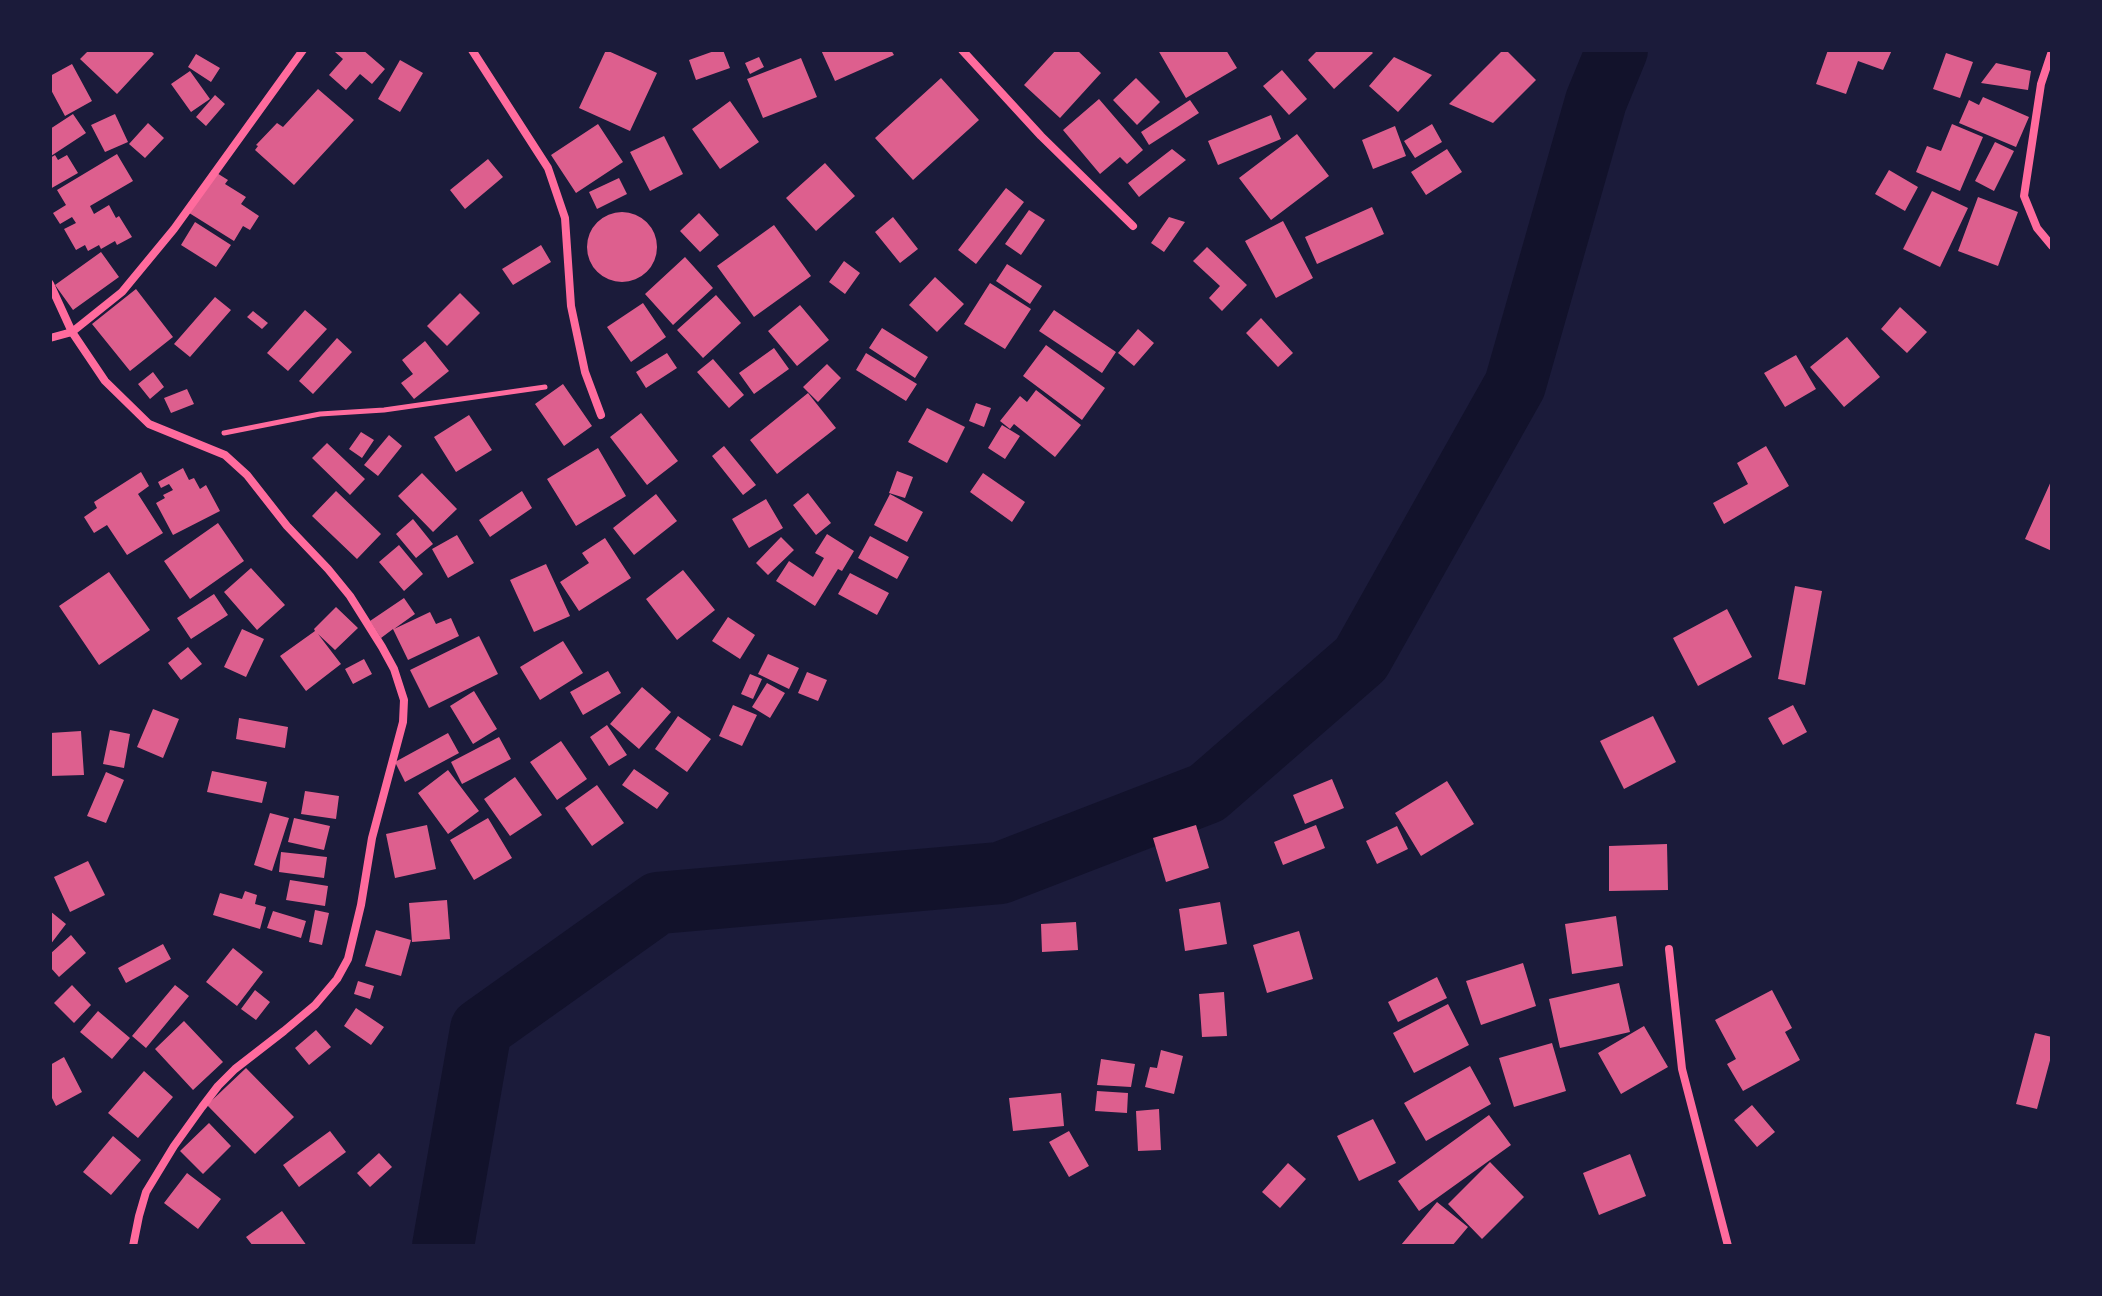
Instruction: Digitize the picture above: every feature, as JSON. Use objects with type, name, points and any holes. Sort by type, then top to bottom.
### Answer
[{"type":"street","points":[[50,338],[72,332],[122,292],[174,229],[303,50]]},
{"type":"street","points":[[472,50],[548,168],[565,218],[571,306],[585,372],[601,415]]},
{"type":"street","points":[[962,50],[1041,136],[1133,226]]},
{"type":"street","points":[[2052,51],[2041,84],[2024,196],[2037,228],[2052,246]]},
{"type":"street","points":[[50,284],[72,332],[105,381],[149,424],[225,455],[247,475],[287,526],[328,569],[350,596],[382,647],[394,669],[404,700],[403,722],[372,838],[348,959],[337,979],[315,1005],[235,1069],[202,1107],[146,1192],[133,1246]]},
{"type":"street","points":[[1669,949],[1682,1069],[1728,1246]]},
{"type":"path","points":[[192,440],[320,414],[384,410],[545,387]]},
{"type":"building","points":[[89,50],[150,50],[154,54],[117,94],[80,59]]},
{"type":"building","points":[[363,50],[385,69],[372,84],[360,74],[346,90],[329,75],[343,59],[335,52]]},
{"type":"building","points":[[606,50],[657,73],[630,131],[579,108]]},
{"type":"building","points":[[723,50],[730,68],[696,80],[689,60]]},
{"type":"building","points":[[821,50],[891,50],[894,55],[835,81]]},
{"type":"building","points":[[1056,50],[1077,50],[1101,73],[1060,118],[1024,85]]},
{"type":"building","points":[[1158,50],[1226,50],[1237,68],[1186,98]]},
{"type":"building","points":[[1318,50],[1370,50],[1373,53],[1334,89],[1308,60]]},
{"type":"building","points":[[1503,50],[1536,80],[1493,123],[1449,104]]},
{"type":"building","points":[[1828,50],[1892,50],[1883,70],[1858,61],[1846,94],[1816,84]]},
{"type":"building","points":[[1946,53],[1973,62],[1960,98],[1933,89]]},
{"type":"building","points":[[196,54],[220,68],[211,82],[188,67]]},
{"type":"building","points":[[759,57],[764,67],[750,74],[745,63]]},
{"type":"building","points":[[1394,57],[1432,75],[1398,112],[1369,86]]},
{"type":"building","points":[[801,58],[817,97],[763,118],[747,79]]},
{"type":"building","points":[[400,60],[423,73],[400,112],[378,99]]},
{"type":"building","points":[[1996,63],[2031,71],[2028,90],[1981,83]]},
{"type":"building","points":[[72,64],[92,101],[65,116],[50,88],[50,76]]},
{"type":"building","points":[[1282,70],[1307,99],[1289,115],[1263,86]]},
{"type":"building","points":[[190,71],[210,99],[191,112],[171,84]]},
{"type":"building","points":[[941,78],[979,120],[913,180],[875,138]]},
{"type":"building","points":[[1136,78],[1160,102],[1137,125],[1113,100]]},
{"type":"building","points":[[318,89],[354,120],[294,185],[255,150],[256,145],[277,123],[283,127]]},
{"type":"building","points":[[215,95],[225,104],[206,126],[196,117]]},
{"type":"building","points":[[1983,97],[2029,117],[2016,147],[1959,123],[1969,100],[1979,105]]},
{"type":"building","points":[[1099,99],[1143,150],[1127,164],[1120,157],[1100,174],[1063,130]]},
{"type":"building","points":[[1190,100],[1199,113],[1149,145],[1141,132]]},
{"type":"building","points":[[730,101],[759,142],[720,169],[692,129]]},
{"type":"building","points":[[73,114],[86,133],[51,156],[50,129]]},
{"type":"building","points":[[115,114],[128,142],[105,152],[91,125]]},
{"type":"building","points":[[1271,115],[1281,139],[1218,165],[1208,141]]},
{"type":"building","points":[[148,123],[164,138],[145,158],[129,144]]},
{"type":"building","points":[[598,124],[623,162],[576,193],[551,155]]},
{"type":"building","points":[[1432,124],[1442,142],[1415,158],[1404,141]]},
{"type":"building","points":[[1952,124],[1983,137],[1960,191],[1916,172],[1927,146],[1941,151]]},
{"type":"building","points":[[1395,126],[1406,156],[1373,169],[1362,140]]},
{"type":"building","points":[[1297,134],[1329,176],[1271,220],[1239,178]]},
{"type":"building","points":[[664,136],[683,174],[650,191],[630,152]]},
{"type":"building","points":[[1995,142],[2014,151],[1994,191],[1975,181]]},
{"type":"building","points":[[1172,149],[1186,160],[1139,197],[1128,183]]},
{"type":"building","points":[[1447,149],[1462,172],[1426,195],[1411,172]]},
{"type":"building","points":[[117,154],[133,181],[90,206],[94,214],[109,205],[132,237],[117,245],[115,241],[101,249],[99,245],[88,251],[85,245],[76,250],[64,229],[76,223],[72,217],[60,224],[53,213],[66,205],[57,190]]},
{"type":"building","points":[[55,155],[58,160],[67,155],[78,173],[50,189],[50,158]]},
{"type":"building","points":[[488,159],[503,177],[465,209],[450,190]]},
{"type":"building","points":[[825,163],[855,196],[816,231],[786,198]]},
{"type":"building","points":[[212,170],[228,180],[225,184],[246,197],[241,204],[259,216],[250,230],[243,226],[234,241],[186,211]]},
{"type":"building","points":[[1889,170],[1918,187],[1905,211],[1875,194]]},
{"type":"building","points":[[619,178],[627,194],[597,209],[589,192]]},
{"type":"building","points":[[1006,188],[1024,202],[976,264],[958,250]]},
{"type":"building","points":[[1932,191],[1968,208],[1940,267],[1903,249]]},
{"type":"building","points":[[1978,197],[2018,212],[1998,266],[1958,251]]},
{"type":"building","points":[[1372,207],[1384,234],[1317,264],[1305,237]]},
{"type":"building","points":[[1029,210],[1045,220],[1021,255],[1005,244]]},
{"type":"building","points":[[629,212],[651,227],[657,247],[655,261],[647,272],[636,280],[615,282],[597,272],[589,261],[587,240],[597,222],[608,214]]},
{"type":"building","points":[[699,213],[719,235],[700,252],[680,231]]},
{"type":"building","points":[[893,217],[918,249],[900,263],[875,232]]},
{"type":"building","points":[[1169,217],[1185,222],[1164,252],[1151,243]]},
{"type":"building","points":[[1283,221],[1313,278],[1276,298],[1245,241]]},
{"type":"building","points":[[195,222],[231,245],[216,267],[181,245]]},
{"type":"building","points":[[774,225],[811,276],[754,317],[717,266]]},
{"type":"building","points":[[541,245],[551,262],[513,285],[502,269]]},
{"type":"building","points":[[1207,247],[1247,285],[1222,311],[1209,298],[1220,286],[1193,261]]},
{"type":"building","points":[[101,252],[119,277],[73,310],[55,285]]},
{"type":"building","points":[[685,257],[713,288],[673,325],[645,294]]},
{"type":"building","points":[[844,261],[860,273],[845,294],[829,282]]},
{"type":"building","points":[[1007,264],[1042,286],[1030,304],[996,281]]},
{"type":"building","points":[[935,277],[964,304],[937,332],[909,305]]},
{"type":"building","points":[[990,283],[1031,309],[1005,349],[964,324]]},
{"type":"building","points":[[136,289],[173,337],[130,371],[92,324]]},
{"type":"building","points":[[460,293],[480,313],[447,346],[427,326]]},
{"type":"building","points":[[716,295],[741,323],[703,358],[677,330]]},
{"type":"building","points":[[215,297],[231,310],[190,357],[174,344]]},
{"type":"building","points":[[643,303],[666,337],[631,362],[607,327]]},
{"type":"building","points":[[800,305],[829,340],[797,366],[768,331]]},
{"type":"building","points":[[1900,307],[1927,332],[1907,353],[1881,329]]},
{"type":"building","points":[[305,310],[327,329],[288,371],[267,353]]},
{"type":"building","points":[[1054,310],[1116,352],[1102,373],[1039,331]]},
{"type":"building","points":[[253,311],[268,323],[262,329],[247,317]]},
{"type":"building","points":[[1261,318],[1293,353],[1278,367],[1246,333]]},
{"type":"building","points":[[882,328],[928,357],[915,378],[869,348]]},
{"type":"building","points":[[1138,329],[1154,343],[1134,366],[1118,353]]},
{"type":"building","points":[[1847,337],[1880,377],[1844,407],[1810,367]]},
{"type":"building","points":[[337,338],[352,352],[313,394],[299,381]]},
{"type":"building","points":[[425,341],[449,371],[414,399],[401,383],[413,374],[402,360]]},
{"type":"building","points":[[1046,345],[1105,388],[1082,420],[1023,376]]},
{"type":"building","points":[[774,348],[789,369],[754,394],[739,373]]},
{"type":"building","points":[[667,353],[677,368],[646,388],[636,372]]},
{"type":"building","points":[[866,353],[917,384],[906,401],[856,370]]},
{"type":"building","points":[[1796,355],[1816,389],[1785,407],[1764,373]]},
{"type":"building","points":[[713,359],[744,395],[729,408],[697,372]]},
{"type":"building","points":[[827,364],[841,378],[818,402],[803,387]]},
{"type":"building","points":[[153,372],[164,387],[150,399],[138,384]]},
{"type":"building","points":[[563,384],[592,426],[564,446],[535,404]]},
{"type":"building","points":[[187,389],[194,404],[171,413],[164,398]]},
{"type":"building","points":[[1036,390],[1081,425],[1055,457],[1014,424],[1010,429],[1000,421],[1020,396],[1027,402]]},
{"type":"building","points":[[808,393],[836,428],[777,474],[750,440]]},
{"type":"building","points":[[976,403],[991,408],[984,427],[969,421]]},
{"type":"building","points":[[927,408],[965,427],[947,463],[908,442]]},
{"type":"building","points":[[641,413],[678,461],[647,485],[610,437]]},
{"type":"building","points":[[469,415],[492,450],[456,472],[434,437]]},
{"type":"building","points":[[1002,425],[1020,436],[1005,459],[988,448]]},
{"type":"building","points":[[361,432],[374,440],[362,458],[349,449]]},
{"type":"building","points":[[389,435],[402,446],[378,476],[364,465]]},
{"type":"building","points":[[327,443],[365,479],[350,495],[312,458]]},
{"type":"building","points":[[724,446],[756,485],[743,495],[712,456]]},
{"type":"building","points":[[1766,446],[1789,486],[1724,524],[1713,503],[1748,484],[1737,463]]},
{"type":"building","points":[[598,448],[626,496],[576,526],[547,479]]},
{"type":"building","points":[[183,468],[189,480],[194,478],[200,489],[206,485],[220,511],[173,535],[156,503],[173,490],[169,484],[161,488],[158,482]]},
{"type":"building","points":[[897,471],[913,477],[905,498],[889,493]]},
{"type":"building","points":[[141,472],[149,486],[138,494],[163,533],[127,555],[107,525],[94,533],[84,517],[97,508],[94,502]]},
{"type":"building","points":[[422,473],[457,509],[433,532],[398,496]]},
{"type":"building","points":[[983,473],[1025,502],[1012,522],[970,492]]},
{"type":"building","points":[[2052,479],[2052,551],[2025,539]]},
{"type":"building","points":[[336,491],[381,534],[357,559],[312,516]]},
{"type":"building","points":[[522,491],[532,508],[490,537],[479,520]]},
{"type":"building","points":[[808,493],[831,523],[816,535],[793,505]]},
{"type":"building","points":[[656,494],[677,521],[634,555],[613,528]]},
{"type":"building","points":[[890,494],[923,512],[907,542],[874,525]]},
{"type":"building","points":[[766,499],[783,528],[749,548],[732,519]]},
{"type":"building","points":[[413,519],[433,544],[416,558],[396,534]]},
{"type":"building","points":[[218,523],[244,561],[190,599],[164,561]]},
{"type":"building","points":[[827,534],[854,551],[842,571],[838,569],[815,606],[776,581],[789,561],[813,577],[824,558],[815,553]]},
{"type":"building","points":[[457,535],[474,563],[448,578],[432,549]]},
{"type":"building","points":[[870,536],[909,557],[897,579],[858,558]]},
{"type":"building","points":[[781,537],[794,550],[768,575],[756,563]]},
{"type":"building","points":[[605,538],[631,578],[579,611],[560,582],[589,563],[582,553]]},
{"type":"building","points":[[399,545],[423,574],[404,591],[379,562]]},
{"type":"building","points":[[546,564],[570,616],[534,632],[510,580]]},
{"type":"building","points":[[251,568],[285,605],[257,630],[224,592]]},
{"type":"building","points":[[683,570],[715,610],[677,640],[646,599]]},
{"type":"building","points":[[109,572],[150,630],[99,665],[59,606]]},
{"type":"building","points":[[850,573],[889,593],[877,615],[838,594]]},
{"type":"building","points":[[1795,586],[1822,591],[1805,685],[1778,679]]},
{"type":"building","points":[[214,594],[228,615],[191,639],[177,618]]},
{"type":"building","points":[[404,598],[415,614],[394,629],[430,612],[436,624],[451,618],[459,636],[408,660],[393,629],[381,638],[370,621]]},
{"type":"building","points":[[336,607],[358,628],[335,650],[318,634],[341,664],[306,691],[280,656],[315,631]]},
{"type":"building","points":[[1727,609],[1752,657],[1698,686],[1673,638]]},
{"type":"building","points":[[728,617],[755,635],[740,659],[712,641]]},
{"type":"building","points":[[242,629],[264,639],[246,677],[224,667]]},
{"type":"building","points":[[479,636],[498,674],[429,708],[410,670]]},
{"type":"building","points":[[563,641],[583,673],[540,700],[520,667]]},
{"type":"building","points":[[188,647],[202,664],[181,680],[168,663]]},
{"type":"building","points":[[768,654],[799,668],[789,689],[758,674]]},
{"type":"building","points":[[364,659],[372,674],[353,684],[345,669]]},
{"type":"building","points":[[608,671],[621,693],[583,715],[570,692]]},
{"type":"building","points":[[807,672],[827,680],[818,701],[798,693]]},
{"type":"building","points":[[750,674],[762,679],[753,699],[741,694]]},
{"type":"building","points":[[767,683],[785,693],[770,718],[752,707]]},
{"type":"building","points":[[642,687],[671,712],[639,749],[610,724]]},
{"type":"building","points":[[474,691],[497,729],[473,744],[450,706]]},
{"type":"building","points":[[733,705],[757,715],[742,746],[719,736]]},
{"type":"building","points":[[1793,705],[1807,732],[1783,745],[1768,718]]},
{"type":"building","points":[[153,709],[179,719],[163,758],[137,747]]},
{"type":"building","points":[[678,716],[711,739],[687,772],[655,749]]},
{"type":"building","points":[[1653,716],[1676,762],[1624,789],[1600,741]]},
{"type":"building","points":[[239,718],[288,727],[285,748],[236,739]]},
{"type":"building","points":[[607,725],[627,755],[609,766],[590,737]]},
{"type":"building","points":[[110,730],[130,734],[124,768],[103,764]]},
{"type":"building","points":[[81,731],[84,775],[50,776],[50,733]]},
{"type":"building","points":[[448,733],[459,753],[405,782],[395,762]]},
{"type":"building","points":[[499,737],[511,759],[462,784],[451,762]]},
{"type":"building","points":[[561,741],[587,779],[557,800],[530,762]]},
{"type":"building","points":[[634,769],[669,793],[657,809],[622,785]]},
{"type":"building","points":[[448,770],[479,811],[448,834],[418,793]]},
{"type":"building","points":[[212,771],[267,782],[262,803],[207,792]]},
{"type":"building","points":[[106,772],[124,780],[106,823],[87,816]]},
{"type":"building","points":[[515,777],[542,815],[510,836],[484,799]]},
{"type":"building","points":[[1332,779],[1344,808],[1305,824],[1293,795]]},
{"type":"building","points":[[1447,781],[1474,824],[1421,856],[1395,813]]},
{"type":"building","points":[[597,785],[624,823],[592,846],[565,808]]},
{"type":"building","points":[[305,791],[339,796],[336,819],[301,814]]},
{"type":"building","points":[[270,813],[289,818],[272,871],[254,865]]},
{"type":"building","points":[[294,818],[330,826],[324,850],[288,842]]},
{"type":"building","points":[[488,818],[512,858],[474,880],[450,840]]},
{"type":"building","points":[[427,825],[436,869],[395,878],[386,834]]},
{"type":"building","points":[[1196,825],[1209,868],[1166,882],[1153,838]]},
{"type":"building","points":[[1316,825],[1325,848],[1283,865],[1274,842]]},
{"type":"building","points":[[1397,826],[1408,849],[1377,864],[1366,841]]},
{"type":"building","points":[[1667,844],[1668,890],[1609,891],[1609,846]]},
{"type":"building","points":[[281,852],[327,857],[324,878],[279,872]]},
{"type":"building","points":[[88,861],[105,895],[70,912],[54,877]]},
{"type":"building","points":[[290,880],[328,886],[325,906],[286,900]]},
{"type":"building","points":[[245,891],[257,895],[255,904],[266,907],[260,929],[213,915],[220,893],[242,899]]},
{"type":"building","points":[[447,900],[450,939],[412,942],[409,903]]},
{"type":"building","points":[[1220,902],[1227,944],[1185,951],[1179,909]]},
{"type":"building","points":[[315,910],[329,913],[322,945],[309,942]]},
{"type":"building","points":[[50,911],[66,924],[50,945]]},
{"type":"building","points":[[273,911],[306,921],[301,938],[267,928]]},
{"type":"building","points":[[1616,916],[1623,966],[1572,974],[1565,924]]},
{"type":"building","points":[[1076,922],[1078,950],[1042,952],[1041,924]]},
{"type":"building","points":[[376,930],[411,940],[401,976],[365,966]]},
{"type":"building","points":[[1299,931],[1313,979],[1267,993],[1253,945]]},
{"type":"building","points":[[71,935],[86,953],[59,977],[50,967],[50,954]]},
{"type":"building","points":[[163,944],[171,959],[126,983],[118,968]]},
{"type":"building","points":[[233,948],[263,972],[237,1006],[206,982]]},
{"type":"building","points":[[1523,963],[1536,1006],[1481,1025],[1466,981]]},
{"type":"building","points":[[1437,977],[1447,998],[1398,1022],[1388,1002]]},
{"type":"building","points":[[358,981],[374,986],[370,999],[354,994]]},
{"type":"building","points":[[1619,983],[1630,1032],[1560,1048],[1549,999]]},
{"type":"building","points":[[72,985],[91,1005],[74,1023],[54,1003]]},
{"type":"building","points":[[175,985],[189,996],[146,1048],[132,1036]]},
{"type":"building","points":[[255,990],[270,1002],[256,1020],[241,1009]]},
{"type":"building","points":[[1772,990],[1792,1028],[1785,1032],[1800,1060],[1743,1091],[1727,1064],[1736,1059],[1715,1020]]},
{"type":"building","points":[[1224,992],[1227,1036],[1202,1037],[1199,994]]},
{"type":"building","points":[[1448,1004],[1469,1045],[1414,1073],[1393,1033]]},
{"type":"building","points":[[356,1008],[384,1027],[371,1045],[344,1026]]},
{"type":"building","points":[[98,1011],[130,1038],[112,1059],[80,1032]]},
{"type":"building","points":[[184,1021],[223,1062],[193,1090],[155,1049]]},
{"type":"building","points":[[1644,1026],[1668,1067],[1621,1094],[1598,1053]]},
{"type":"building","points":[[316,1030],[331,1047],[309,1065],[295,1048]]},
{"type":"building","points":[[2035,1033],[2052,1037],[2052,1053],[2037,1109],[2016,1104]]},
{"type":"building","points":[[1552,1043],[1566,1091],[1514,1107],[1499,1058]]},
{"type":"building","points":[[1161,1050],[1183,1056],[1174,1094],[1145,1087],[1150,1067],[1157,1068]]},
{"type":"building","points":[[64,1057],[82,1092],[56,1106],[50,1094],[50,1065]]},
{"type":"building","points":[[1101,1059],[1135,1064],[1131,1087],[1097,1085]]},
{"type":"building","points":[[1470,1066],[1491,1104],[1426,1141],[1404,1103]]},
{"type":"building","points":[[246,1068],[294,1117],[255,1154],[207,1105]]},
{"type":"building","points":[[144,1071],[173,1097],[138,1138],[108,1113]]},
{"type":"building","points":[[1097,1091],[1128,1093],[1127,1113],[1095,1111]]},
{"type":"building","points":[[1061,1093],[1064,1126],[1013,1131],[1009,1098]]},
{"type":"building","points":[[1752,1105],[1775,1132],[1757,1147],[1734,1120]]},
{"type":"building","points":[[1159,1109],[1161,1150],[1138,1151],[1136,1111]]},
{"type":"building","points":[[1489,1115],[1511,1145],[1419,1211],[1398,1181]]},
{"type":"building","points":[[1373,1119],[1396,1163],[1359,1181],[1337,1136]]},
{"type":"building","points":[[209,1123],[231,1146],[203,1174],[180,1151]]},
{"type":"building","points":[[330,1131],[346,1152],[299,1187],[283,1165]]},
{"type":"building","points":[[1069,1131],[1089,1166],[1069,1177],[1049,1142]]},
{"type":"building","points":[[113,1136],[141,1160],[111,1195],[83,1172]]},
{"type":"building","points":[[379,1153],[392,1167],[370,1187],[357,1173]]},
{"type":"building","points":[[1630,1154],[1646,1196],[1599,1215],[1583,1173]]},
{"type":"building","points":[[1490,1162],[1524,1197],[1482,1239],[1448,1204]]},
{"type":"building","points":[[1288,1163],[1306,1179],[1280,1208],[1262,1192]]},
{"type":"building","points":[[187,1173],[221,1199],[198,1229],[164,1203]]},
{"type":"building","points":[[1437,1202],[1468,1227],[1452,1246],[1401,1245]]},
{"type":"building","points":[[282,1211],[307,1246],[253,1246],[246,1237]]},
{"type":"waterway","points":[[443,1246],[481,1029],[658,903],[1000,873],[1207,793],[1361,659],[1515,385],[1596,101],[1617,50]]}]
